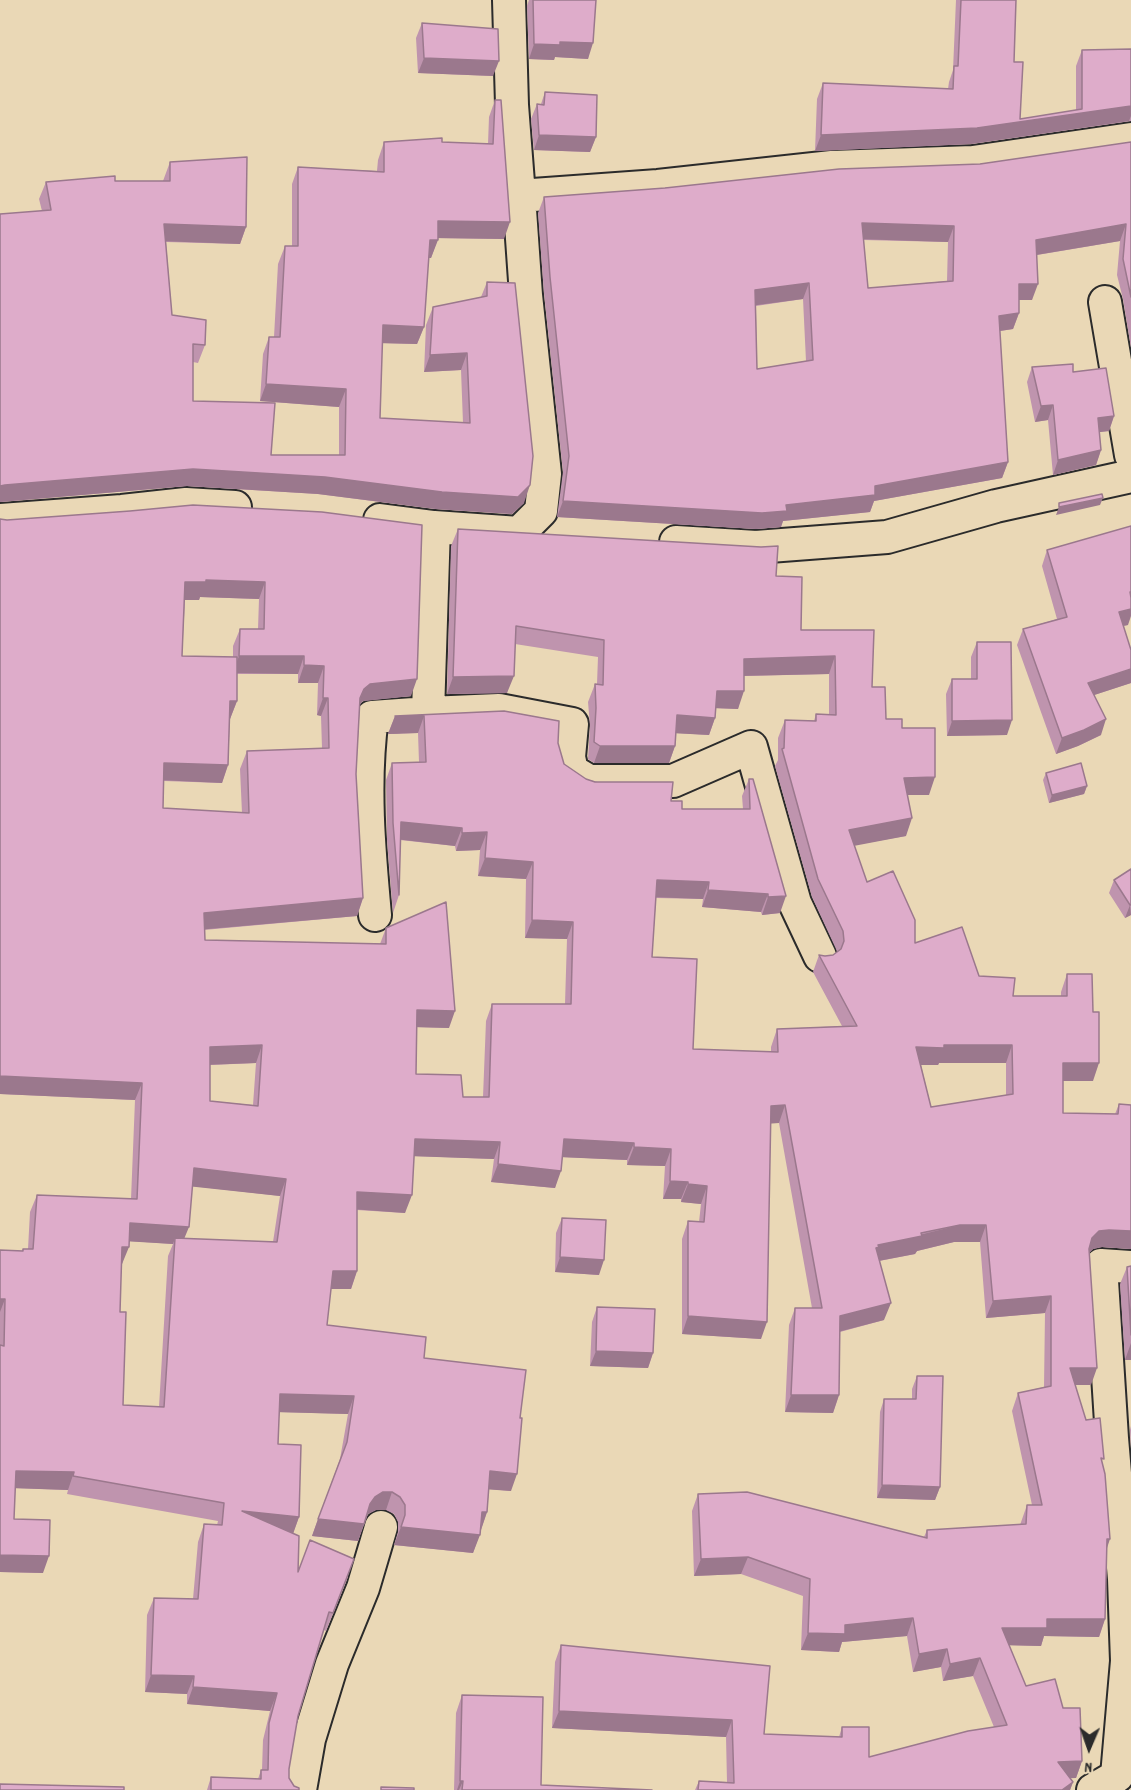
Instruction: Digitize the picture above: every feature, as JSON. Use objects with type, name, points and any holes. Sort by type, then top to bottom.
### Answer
[{"type":"street","points":[[509,0],[512,105],[526,295],[545,474],[541,511],[519,533]]},
{"type":"street","points":[[519,196],[658,186],[832,167],[973,162],[1131,139]]},
{"type":"street","points":[[1105,302],[1131,455]]},
{"type":"street","points":[[649,541],[756,547],[887,537],[996,506],[1131,477]]},
{"type":"street","points":[[0,520],[122,512],[186,504],[269,509]]},
{"type":"street","points":[[352,517],[434,527],[555,535]]},
{"type":"street","points":[[428,713],[434,527]]},
{"type":"street","points":[[375,915],[369,852],[367,751],[372,717],[499,710],[572,724],[569,757],[572,771],[589,781],[673,781],[750,747],[795,903],[820,956]]},
{"type":"street","points":[[1093,1790],[1117,1776],[1127,1661],[1125,1579],[1112,1438],[1101,1265],[1131,1267]]},
{"type":"street","points":[[300,1790],[309,1739],[332,1664],[363,1588],[381,1527]]},
{"type":"building","points":[[533,0],[596,0],[593,43],[534,44]]},
{"type":"building","points":[[961,0],[1016,0],[1014,62],[1023,62],[1020,119],[1082,109],[1082,50],[1131,49],[1131,106],[977,128],[821,135],[823,83],[953,89],[954,66],[958,66]]},
{"type":"building","points":[[422,23],[498,29],[499,61],[424,58]]},
{"type":"building","points":[[545,92],[597,95],[596,137],[539,135],[537,104],[544,105]]},
{"type":"building","points":[[495,100],[501,100],[510,222],[438,221],[438,240],[430,240],[424,327],[383,325],[380,418],[470,423],[467,353],[430,355],[433,307],[487,296],[487,282],[515,283],[533,456],[530,485],[518,497],[442,492],[325,477],[193,469],[0,486],[0,214],[51,210],[46,182],[115,176],[115,181],[170,181],[170,162],[247,157],[246,227],[164,224],[172,315],[206,320],[205,345],[193,344],[193,401],[275,403],[271,455],[345,455],[346,389],[266,384],[269,337],[280,337],[285,246],[298,246],[298,167],[384,172],[384,142],[442,138],[442,142],[493,144]]},
{"type":"building","points":[[1131,142],[1131,297],[1123,259],[1126,224],[1036,240],[1038,284],[1019,284],[1019,313],[999,316],[1008,462],[875,486],[875,495],[786,505],[787,511],[762,513],[563,501],[569,456],[544,197],[665,188],[839,169],[980,164]],"holes":[[[862,223],[954,226],[953,281],[868,288]],[[809,283],[813,360],[757,369],[755,290]]]},
{"type":"building","points":[[1073,364],[1073,372],[1106,368],[1114,416],[1098,418],[1101,450],[1058,460],[1053,405],[1041,406],[1032,367]]},
{"type":"building","points":[[1102,494],[1103,498],[1059,507],[1059,503]]},
{"type":"building","points":[[193,505],[322,512],[422,525],[417,679],[370,684],[364,689],[360,698],[356,774],[363,898],[204,913],[205,940],[386,944],[386,928],[446,902],[455,1011],[417,1010],[416,1074],[461,1075],[463,1097],[489,1097],[492,1004],[571,1004],[573,922],[532,920],[533,862],[485,858],[487,832],[462,833],[462,828],[401,822],[399,895],[393,823],[392,763],[426,762],[424,716],[395,716],[504,711],[559,721],[558,743],[564,764],[586,779],[595,782],[673,782],[671,801],[682,801],[682,809],[750,809],[749,779],[753,779],[786,896],[768,897],[768,894],[708,890],[709,882],[657,880],[652,957],[697,959],[693,1049],[778,1052],[777,1029],[857,1026],[819,955],[833,955],[841,949],[844,941],[843,931],[818,879],[782,749],[784,748],[785,720],[816,721],[816,714],[836,715],[835,656],[744,659],[744,691],[717,691],[715,718],[677,715],[675,746],[600,746],[594,742],[595,684],[603,685],[604,640],[516,626],[514,676],[453,677],[458,529],[761,547],[778,546],[776,576],[802,577],[801,630],[874,630],[872,687],[885,687],[886,719],[902,719],[902,728],[935,728],[935,777],[904,778],[912,818],[849,830],[867,882],[893,871],[915,920],[915,943],[962,927],[979,976],[1015,978],[1013,996],[1067,996],[1067,974],[1092,974],[1093,1012],[1099,1012],[1099,1063],[1063,1063],[1063,1113],[1118,1114],[1119,1104],[1131,1105],[1131,1231],[1099,1231],[1092,1238],[1089,1249],[1097,1368],[1070,1368],[1086,1420],[1100,1418],[1104,1459],[1101,1458],[1105,1474],[1110,1539],[1107,1539],[1105,1619],[1047,1619],[1047,1628],[1002,1628],[1026,1686],[1055,1679],[1063,1708],[1080,1708],[1082,1761],[1058,1762],[1073,1782],[1062,1790],[698,1790],[699,1781],[734,1783],[732,1720],[559,1711],[561,1645],[770,1666],[764,1734],[842,1737],[842,1727],[869,1727],[869,1757],[968,1731],[1007,1725],[980,1658],[950,1664],[947,1649],[919,1654],[913,1618],[845,1625],[845,1634],[808,1633],[810,1579],[748,1557],[701,1559],[698,1494],[747,1492],[927,1538],[927,1530],[1026,1524],[1027,1505],[1042,1505],[1018,1393],[1051,1386],[1051,1296],[993,1301],[986,1225],[960,1225],[878,1245],[879,1247],[876,1248],[891,1303],[840,1316],[839,1395],[791,1395],[795,1308],[822,1308],[785,1105],[771,1106],[767,1322],[688,1316],[688,1221],[704,1222],[707,1186],[670,1181],[671,1149],[634,1147],[634,1143],[564,1139],[561,1171],[498,1164],[500,1142],[415,1139],[412,1195],[357,1192],[357,1271],[333,1271],[327,1325],[426,1337],[424,1358],[526,1370],[520,1418],[522,1418],[517,1474],[490,1471],[487,1512],[482,1512],[480,1535],[401,1527],[405,1505],[400,1497],[392,1492],[383,1492],[375,1497],[370,1504],[364,1524],[318,1519],[347,1442],[354,1396],[280,1394],[278,1444],[301,1445],[299,1517],[242,1511],[299,1536],[298,1572],[310,1540],[354,1559],[333,1613],[329,1612],[298,1716],[289,1778],[299,1790],[211,1790],[211,1777],[261,1779],[261,1770],[268,1770],[269,1723],[277,1693],[193,1687],[194,1676],[151,1675],[154,1598],[198,1599],[204,1524],[222,1525],[224,1503],[73,1476],[74,1472],[16,1471],[14,1519],[50,1520],[49,1556],[0,1555],[0,1345],[4,1346],[5,1299],[0,1299],[0,1250],[33,1249],[37,1195],[137,1199],[142,1083],[0,1076],[0,519]],"holes":[[[206,580],[265,582],[264,629],[240,629],[239,656],[304,656],[304,665],[324,666],[323,698],[328,698],[329,748],[247,751],[249,813],[163,808],[164,763],[228,765],[230,701],[237,701],[237,657],[182,656],[185,582],[206,582]],[[262,1045],[258,1106],[210,1101],[210,1047]],[[944,1045],[1012,1045],[1013,1094],[931,1107],[916,1047],[944,1048]],[[194,1168],[286,1179],[277,1242],[175,1238],[164,1407],[123,1405],[126,1312],[120,1312],[122,1247],[129,1247],[130,1223],[189,1227]]]},
{"type":"building","points":[[1131,526],[1131,609],[1119,612],[1131,650],[1131,669],[1088,683],[1106,719],[1062,738],[1023,629],[1067,617],[1047,550]]},
{"type":"building","points":[[977,642],[1011,642],[1012,720],[952,721],[952,679],[977,679]]},
{"type":"building","points":[[1081,763],[1087,786],[1052,795],[1046,773]]},
{"type":"building","points":[[1131,869],[1131,905],[1130,905],[1114,880]]},
{"type":"building","points":[[562,1218],[606,1220],[604,1260],[560,1257]]},
{"type":"building","points":[[1131,1266],[1131,1335],[1127,1267]]},
{"type":"building","points":[[597,1307],[655,1309],[653,1353],[596,1351]]},
{"type":"building","points":[[917,1376],[943,1376],[940,1487],[882,1485],[884,1399],[916,1399]]},
{"type":"building","points":[[462,1695],[543,1697],[541,1785],[652,1790],[462,1790],[463,1781],[460,1781]]},
{"type":"building","points":[[0,1784],[124,1787],[124,1790],[0,1790]]},
{"type":"building","points":[[381,1787],[414,1788],[414,1790],[381,1790]]}]
